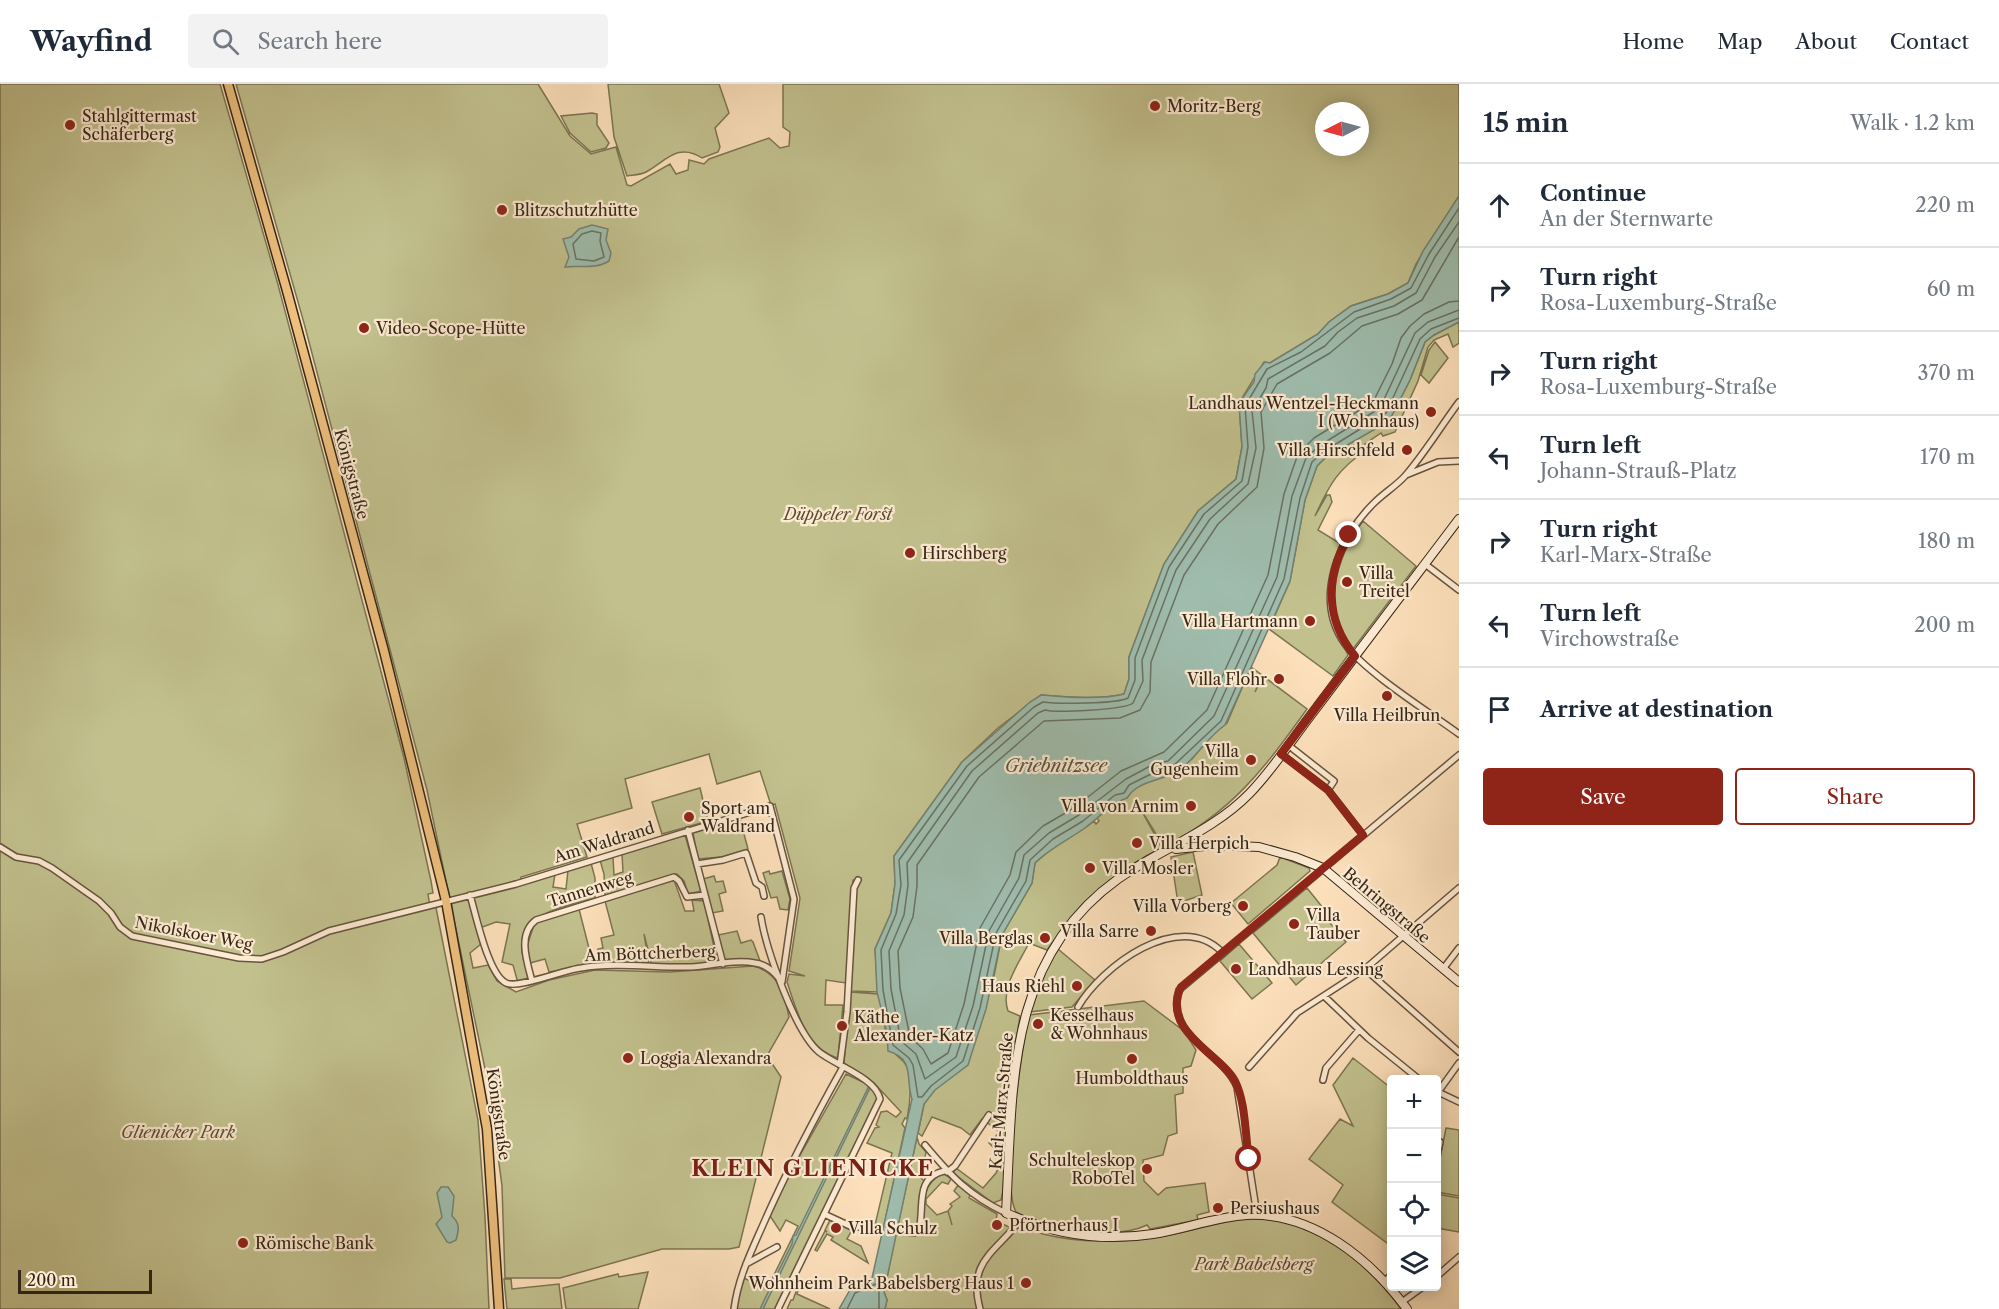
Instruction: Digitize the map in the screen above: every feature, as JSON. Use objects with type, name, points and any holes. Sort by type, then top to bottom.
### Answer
[{"type":"main road","name":"Königstraße","points":[[228,84],[284,280],[418,781],[474,1046],[488,1129],[499,1309]]},
{"type":"street","points":[[1459,402],[1405,476],[1361,518],[1336,563],[1331,590],[1332,607],[1340,637],[1355,656],[1459,735]]},
{"type":"street","points":[[1405,476],[1438,462],[1459,461]]},
{"type":"street","name":"Karl-Marx-Straße","points":[[1006,1213],[1017,1048],[1024,1014],[1039,975],[1064,933],[1100,894],[1135,868],[1172,849],[1241,802],[1261,781],[1459,519]]},
{"type":"street","points":[[1425,564],[1459,590]]},
{"type":"street","points":[[1287,745],[1334,781],[1328,790]]},
{"type":"street","points":[[1281,754],[1328,790],[1363,835]]},
{"type":"street","points":[[1257,1215],[1236,1083],[1189,1034],[1178,1010],[1179,990],[1459,755]]},
{"type":"street","name":"Am Waldrand","points":[[443,902],[770,806],[794,899],[782,982]]},
{"type":"street","points":[[688,830],[723,964]]},
{"type":"street","name":"Behringstraße","points":[[1172,849],[1214,845],[1259,847],[1323,868],[1459,982]]},
{"type":"street","name":"Nikolskoer Weg","points":[[0,847],[16,856],[39,861],[52,868],[99,901],[120,927],[132,936],[239,958],[271,956],[329,931],[443,902]]},
{"type":"street","points":[[697,864],[747,853],[756,883],[762,887],[764,896]]},
{"type":"street","name":"Tannenweg","points":[[532,981],[524,950],[529,927],[536,920],[674,878],[680,882],[687,897],[705,895]]},
{"type":"street","points":[[734,1309],[746,1264],[805,1136],[841,1066],[848,1012],[854,888],[858,880]]},
{"type":"street","points":[[1249,1067],[1297,1013],[1365,969],[1459,888]]},
{"type":"street","name":"Am Böttcherberg","points":[[470,895],[492,965],[498,975],[511,985],[520,985],[554,973],[594,966],[669,968],[759,963],[770,969],[782,982]]},
{"type":"street","points":[[760,917],[796,1021],[806,1037],[822,1054],[873,1084],[880,1099],[778,1309]]},
{"type":"street","points":[[1078,1007],[1096,981],[1114,965],[1148,945],[1165,939],[1190,938],[1215,945],[1222,952]]},
{"type":"street","points":[[1443,969],[1459,948]]},
{"type":"street","points":[[1365,969],[1459,1052]]},
{"type":"street","points":[[1324,996],[1359,1030],[1414,1075]]},
{"type":"street","points":[[1323,1080],[1326,1068],[1359,1030]]},
{"type":"street","points":[[1441,1088],[1459,1063]]},
{"type":"street","points":[[1441,1095],[1459,1102]]},
{"type":"street","points":[[903,1232],[914,1233],[919,1230],[924,1184],[934,1175],[955,1166],[989,1115]]},
{"type":"street","points":[[925,1145],[946,1171],[972,1195],[1021,1220],[1053,1231],[1105,1237],[1152,1234],[1214,1220],[1257,1215],[1292,1221],[1328,1236],[1351,1250],[1405,1306],[1420,1291]]},
{"type":"street","points":[[824,1215],[852,1227],[878,1227]]},
{"type":"street","points":[[980,1309],[976,1292],[977,1274],[991,1252],[1021,1220]]},
{"type":"street","points":[[746,1264],[777,1246]]},
{"type":"street","points":[[1441,1273],[1459,1257]]},
{"type":"street","points":[[1384,1282],[1387,1279]]},
{"type":"green space","name":"Glienicker Park","points":[[0,84],[220,84],[277,281],[404,758],[431,881],[433,893],[428,894],[430,907],[436,907],[478,1120],[489,1309],[0,1309]]},
{"type":"green space","name":"Düppeler Forst","points":[[236,84],[538,84],[570,136],[591,154],[616,147],[627,185],[631,186],[670,164],[676,174],[688,170],[689,160],[704,164],[709,159],[769,138],[780,148],[789,146],[790,132],[783,127],[783,84],[1459,84],[1459,196],[1416,264],[1408,283],[1388,294],[1351,306],[1329,322],[1318,334],[1270,363],[1264,362],[1239,403],[1242,447],[1236,479],[1198,511],[1164,564],[1129,657],[1129,679],[1124,694],[1094,697],[1041,695],[998,728],[962,762],[894,856],[895,884],[891,913],[875,949],[878,992],[850,991],[856,888],[861,878],[853,880],[846,983],[826,980],[825,1005],[843,1005],[838,1058],[827,1053],[810,1037],[799,1016],[787,982],[789,974],[805,976],[789,971],[800,898],[775,804],[771,805],[760,771],[717,784],[709,754],[625,779],[632,808],[577,824],[587,857],[521,877],[519,884],[555,874],[553,887],[566,889],[568,870],[591,863],[595,878],[595,898],[546,913],[527,928],[523,938],[522,952],[530,979],[518,983],[513,965],[502,962],[510,924],[496,922],[477,929],[481,944],[470,953],[473,968],[488,965],[497,981],[516,992],[549,980],[595,970],[670,972],[753,966],[769,973],[774,979],[782,993],[789,1017],[767,1056],[781,1077],[739,1247],[662,1249],[560,1278],[505,1278],[502,1186],[489,1088],[427,790],[304,323]]},
{"type":"green space","points":[[608,84],[719,84],[729,113],[715,128],[720,147],[718,152],[702,158],[694,154],[679,152],[644,173],[627,176],[614,137]]},
{"type":"green space","points":[[597,114],[597,125],[609,143],[606,148],[591,152],[570,133],[561,116]]},
{"type":"green space","points":[[1459,322],[1459,343],[1453,347],[1448,334],[1434,340],[1428,347],[1418,381],[1395,432],[1383,436],[1381,433],[1365,444],[1368,449],[1342,470],[1325,494],[1315,516],[1327,495],[1330,495],[1332,502],[1318,530],[1341,544],[1334,560],[1328,588],[1331,613],[1348,655],[1333,676],[1269,629],[1290,581],[1305,500],[1317,466],[1326,457],[1377,428],[1391,417],[1410,380],[1425,342]]},
{"type":"green space","points":[[1435,342],[1448,358],[1429,383],[1421,375],[1429,350]]},
{"type":"green space","points":[[1363,521],[1416,566],[1353,649],[1342,635],[1336,619],[1335,585],[1346,551]]},
{"type":"green space","points":[[1251,667],[1262,675],[1255,692],[1263,676],[1307,709],[1276,751],[1228,804],[1209,819],[1164,847],[1140,808],[1162,848],[1128,867],[1098,891],[1071,919],[1047,950],[1029,943],[1016,967],[1006,993],[1008,1011],[1020,1016],[1010,1078],[1003,1191],[1001,1200],[993,1203],[953,1173],[956,1168],[983,1188],[996,1173],[1003,1157],[989,1143],[1000,1132],[982,1119],[970,1135],[961,1128],[932,1117],[922,1136],[918,1133],[924,1104],[979,1029],[994,976],[1002,935],[1032,883],[1035,863],[1057,844],[1094,821],[1096,824],[1099,821],[1097,818],[1119,799],[1127,798],[1132,790],[1150,780],[1173,774],[1192,759],[1213,734],[1227,723]]},
{"type":"green space","points":[[700,788],[708,821],[662,834],[652,802]]},
{"type":"green space","points":[[740,819],[748,849],[721,857],[698,859],[693,833]]},
{"type":"green space","points":[[685,835],[701,891],[688,894],[684,881],[677,874],[605,895],[604,874],[600,860],[613,857],[614,875],[623,872],[622,854]]},
{"type":"green space","points":[[1193,852],[1202,895],[1178,903],[1171,857]]},
{"type":"green space","points":[[1280,857],[1309,868],[1310,871],[1248,924],[1231,903],[1277,865]]},
{"type":"green space","points":[[769,871],[770,874],[782,871],[790,899],[788,910],[780,909],[777,897],[771,898],[763,873]]},
{"type":"green space","points":[[714,876],[716,882],[723,881],[726,892],[719,894],[723,911],[712,913],[703,879]]},
{"type":"green space","points":[[674,880],[685,911],[694,911],[692,900],[704,901],[717,961],[698,964],[652,965],[644,934],[649,965],[598,964],[598,949],[603,948],[601,938],[614,935],[605,901]]},
{"type":"green space","points":[[1307,888],[1323,908],[1320,911],[1346,942],[1296,985],[1253,933]]},
{"type":"green space","points":[[579,909],[593,964],[549,972],[545,959],[530,963],[526,949],[535,922]]},
{"type":"green space","points":[[737,931],[741,943],[751,940],[753,942],[760,961],[724,960],[718,935]]},
{"type":"green space","points":[[1239,944],[1272,983],[1252,999],[1220,961]]},
{"type":"green space","points":[[1058,949],[1095,980],[1072,1007],[1029,1012],[1045,970]]},
{"type":"green space","points":[[850,992],[878,994],[888,1043],[903,1061],[909,1073],[908,1113],[907,1119],[905,1118],[902,1124],[905,1128],[884,1226],[875,1225],[892,1153],[867,1143],[875,1128],[879,1127],[876,1125],[881,1112],[887,1111],[896,1117],[901,1112],[874,1083],[844,1063]]},
{"type":"green space","points":[[1144,1001],[1184,1031],[1196,1050],[1191,1066],[1183,1068],[1183,1093],[1175,1095],[1177,1133],[1168,1136],[1163,1155],[1143,1160],[1144,1181],[1158,1195],[1166,1188],[1205,1183],[1209,1212],[1197,1215],[1198,1220],[1150,1229],[1147,1225],[1133,1230],[1099,1232],[1062,1228],[1016,1212],[1012,1197],[1011,1175],[1014,1116],[1029,1015]]},
{"type":"green space","points":[[1353,1058],[1387,1085],[1387,1243],[1332,1202],[1343,1185],[1309,1159],[1340,1119],[1353,1126],[1333,1085]]},
{"type":"green space","points":[[846,1074],[867,1084],[877,1093],[877,1099],[775,1309],[736,1309],[739,1290],[744,1278],[767,1289],[798,1226],[786,1220],[780,1231],[770,1216],[786,1180]]},
{"type":"green space","points":[[1446,1128],[1459,1130],[1459,1196],[1441,1193],[1441,1153]]},
{"type":"green space","points":[[917,1137],[919,1144],[926,1152],[921,1178],[924,1181],[917,1229],[910,1231],[897,1229]]},
{"type":"green space","name":"Park Babelsberg","points":[[943,1173],[951,1179],[948,1184],[942,1182],[926,1199],[926,1204],[937,1215],[948,1211],[952,1206],[950,1204],[960,1197],[954,1191],[958,1185],[970,1195],[969,1198],[997,1214],[996,1221],[1009,1227],[1014,1222],[1043,1234],[1071,1239],[1114,1241],[1143,1239],[1250,1218],[1272,1219],[1294,1224],[1316,1233],[1355,1259],[1388,1292],[1401,1309],[885,1309],[887,1300],[884,1292],[896,1233],[923,1235],[924,1200],[929,1185]]},
{"type":"green space","points":[[1441,1195],[1459,1198],[1459,1232],[1441,1229]]},
{"type":"green space","points":[[830,1220],[852,1230],[847,1239],[861,1246],[868,1263],[831,1240],[833,1237],[827,1234],[817,1251],[815,1250],[825,1231],[827,1232],[825,1230]]},
{"type":"green space","points":[[648,1272],[638,1309],[566,1309],[563,1288],[618,1274],[619,1277]]},
{"type":"green space","points":[[504,1279],[511,1279],[512,1289],[559,1284],[562,1309],[507,1309]]},
{"type":"green space","points":[[800,1286],[797,1294],[830,1309],[787,1309]]},
{"type":"water","name":"Griebnitzsee","points":[[1459,196],[1459,322],[1425,342],[1410,380],[1391,417],[1377,428],[1326,457],[1317,466],[1305,500],[1290,581],[1225,725],[1182,767],[1137,788],[1127,798],[1111,807],[1035,863],[1032,883],[1002,935],[986,1009],[968,1065],[935,1090],[924,1104],[884,1292],[887,1300],[885,1309],[839,1309],[851,1288],[872,1278],[912,1099],[908,1071],[903,1059],[888,1051],[887,1033],[877,992],[875,949],[891,913],[895,884],[894,856],[962,762],[1030,702],[1041,695],[1094,697],[1124,694],[1129,679],[1129,657],[1164,564],[1198,511],[1236,479],[1242,447],[1239,403],[1254,382],[1255,374],[1265,362],[1270,363],[1318,334],[1329,322],[1351,306],[1388,294],[1408,283],[1423,251]]},
{"type":"water","points":[[592,225],[608,229],[606,240],[611,253],[609,261],[593,266],[565,267],[569,257],[563,239],[571,237],[579,229]]},
{"type":"water","points":[[869,1086],[763,1309],[760,1309],[772,1280],[792,1244],[793,1236],[796,1235]]},
{"type":"water","points":[[441,1187],[448,1187],[454,1196],[452,1216],[458,1224],[458,1230],[456,1240],[450,1243],[447,1242],[436,1224],[442,1217],[437,1193]]},
{"type":"place","name":"Moritz-Berg","points":[[1155,106]]},
{"type":"place","name":"Stahlgittermast Schäferberg","points":[[70,125]]},
{"type":"place","name":"Blitzschutzhütte","points":[[502,210]]},
{"type":"place","name":"Video-Scope-Hütte","points":[[364,328]]},
{"type":"place","name":"Landhaus Wentzel-Heckmann I (Wohnhaus)","points":[[1431,412]]},
{"type":"place","name":"Villa Hirschfeld","points":[[1407,450]]},
{"type":"place","name":"Hirschberg","points":[[910,553]]},
{"type":"place","name":"Villa Treitel","points":[[1347,582]]},
{"type":"place","name":"Villa Hartmann","points":[[1310,621]]},
{"type":"place","name":"Villa Flohr","points":[[1279,679]]},
{"type":"place","name":"Villa Heilbrun","points":[[1387,696]]},
{"type":"place","name":"Villa Gugenheim","points":[[1251,760]]},
{"type":"place","name":"Villa von Arnim","points":[[1191,806]]},
{"type":"place","name":"Sport am Waldrand","points":[[689,817]]},
{"type":"place","name":"Villa Herpich","points":[[1137,843]]},
{"type":"place","name":"Villa Mosler","points":[[1090,868]]},
{"type":"place","name":"Villa Vorberg","points":[[1243,906]]},
{"type":"place","name":"Villa Tauber","points":[[1294,924]]},
{"type":"place","name":"Villa Sarre","points":[[1151,931]]},
{"type":"place","name":"Villa Berglas","points":[[1045,938]]},
{"type":"place","name":"Landhaus Lessing","points":[[1236,969]]},
{"type":"place","name":"Haus Riehl","points":[[1077,986]]},
{"type":"place","name":"Kesselhaus & Wohnhaus","points":[[1038,1024]]},
{"type":"place","name":"Käthe Alexander-Katz","points":[[842,1026]]},
{"type":"place","name":"Loggia Alexandra","points":[[628,1058]]},
{"type":"place","name":"Humboldthaus","points":[[1132,1059]]},
{"type":"place","name":"Schulteleskop RoboTel","points":[[1147,1169]]},
{"type":"place","name":"Persiushaus","points":[[1218,1208]]},
{"type":"place","name":"Pförtnerhaus I","points":[[997,1225]]},
{"type":"place","name":"Villa Schulz","points":[[836,1228]]},
{"type":"place","name":"Römische Bank","points":[[243,1243]]},
{"type":"place","name":"Wohnheim Park Babelsberg Haus 1","points":[[1026,1283]]},
{"type":"district","name":"KLEIN GLIENICKE","points":[[813,1168]]},
{"type":"route","points":[[1249,1159],[1236,1083],[1232,1076],[1201,1049],[1189,1034],[1180,1017],[1177,998],[1181,987],[1363,835],[1328,790],[1281,754],[1355,656],[1340,637],[1331,595],[1336,563],[1349,535]]}]
